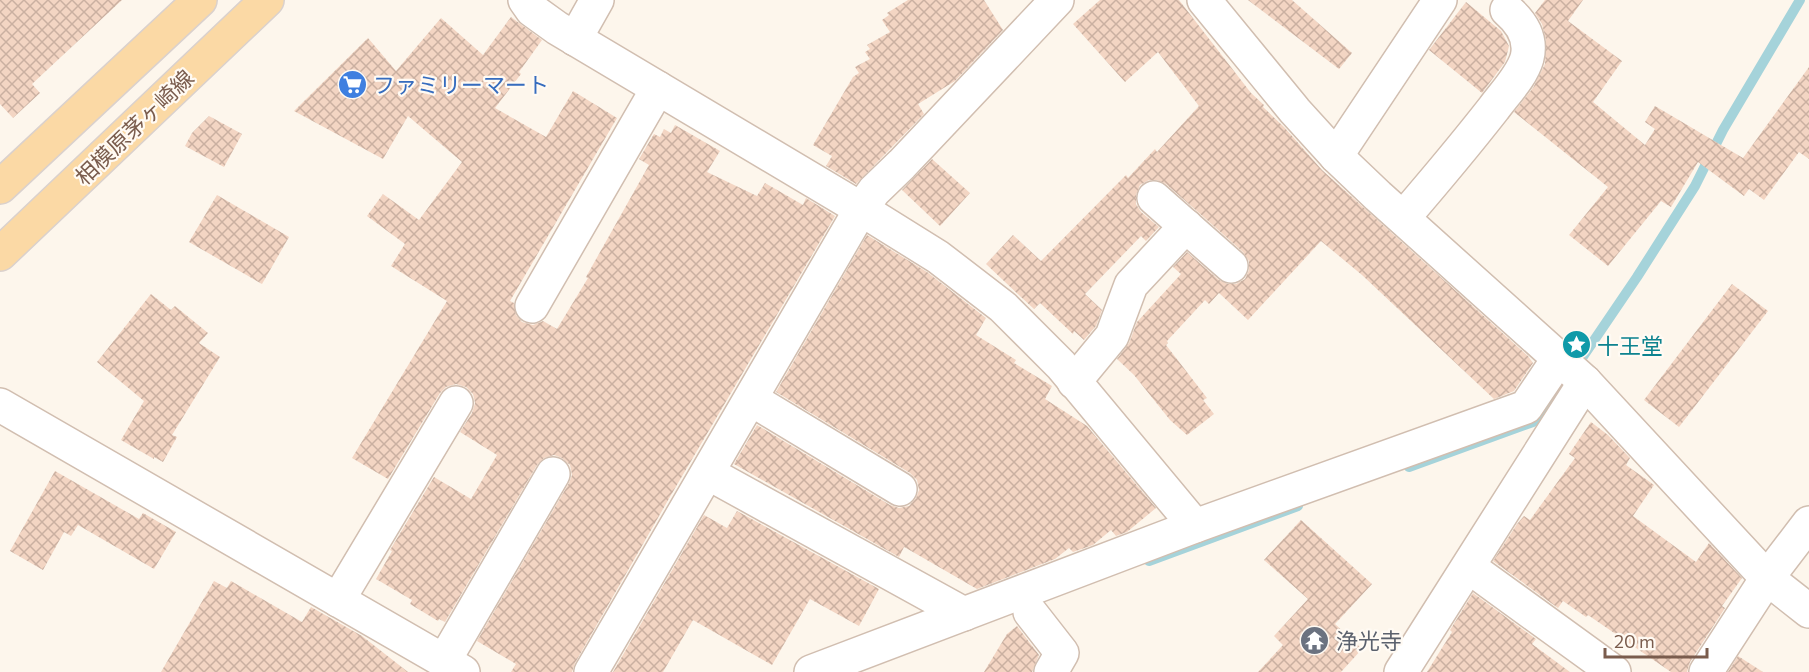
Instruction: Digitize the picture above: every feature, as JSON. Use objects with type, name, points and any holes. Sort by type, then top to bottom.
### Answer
[{"type":"main road","name":"相模原茅ヶ崎線","points":[[0,187],[200,0]]},
{"type":"main road","name":"相模原茅ヶ崎線","points":[[0,254],[267,0]]},
{"type":"street","points":[[525,0],[532,10],[575,39],[938,257],[1003,307],[1061,365],[1195,526]]},
{"type":"street","points":[[575,39],[597,0]]},
{"type":"street","points":[[591,672],[861,209],[874,191],[1057,0]]},
{"type":"street","points":[[1204,0],[1295,111],[1336,156],[1572,370],[1767,578],[1809,611]]},
{"type":"street","points":[[1336,156],[1440,0]]},
{"type":"street","points":[[1403,218],[1460,151],[1520,73],[1527,58],[1529,45],[1526,33],[1518,20],[1507,10]]},
{"type":"street","points":[[532,306],[658,88]]},
{"type":"street","points":[[1154,198],[1231,266]]},
{"type":"street","points":[[1074,382],[1112,336],[1131,285],[1186,226]]},
{"type":"street","points":[[811,672],[1195,526],[1526,407],[1572,370]]},
{"type":"street","points":[[1401,672],[1469,567],[1572,370]]},
{"type":"street","points":[[750,399],[900,489]]},
{"type":"street","points":[[338,600],[456,404]]},
{"type":"street","points":[[0,405],[453,666],[553,474]]},
{"type":"street","points":[[708,473],[964,614]]},
{"type":"street","points":[[1706,672],[1767,578],[1809,523]]},
{"type":"street","points":[[1469,567],[1614,672]]},
{"type":"street","points":[[1030,612],[1062,653],[1051,672]]},
{"type":"building","points":[[0,0],[122,0],[32,84],[40,93],[13,118],[0,104]]},
{"type":"building","points":[[908,0],[984,0],[1003,30],[955,81],[918,104],[924,114],[856,184],[826,166],[832,156],[813,145],[853,77],[859,73],[855,67],[870,59],[865,52],[870,49],[867,45],[890,32],[882,20],[889,15],[887,13]]},
{"type":"building","points":[[1100,0],[1179,0],[1251,93],[1322,170],[1528,356],[1533,363],[1514,391],[1494,399],[1362,275],[1321,241],[1248,320],[1219,293],[1209,304],[1205,300],[1167,341],[1166,345],[1207,398],[1203,400],[1214,414],[1187,435],[1170,420],[1134,375],[1117,359],[1129,343],[1137,322],[1181,274],[1173,267],[1187,252],[1219,280],[1228,284],[1236,284],[1245,279],[1249,270],[1249,261],[1243,252],[1198,212],[1166,184],[1157,180],[1149,180],[1140,185],[1136,195],[1136,204],[1141,212],[1159,227],[1146,241],[1141,236],[1085,294],[1102,310],[1096,326],[1084,340],[1074,331],[1073,334],[1040,303],[1034,309],[986,264],[1013,235],[1041,261],[1126,175],[1128,178],[1155,149],[1157,152],[1199,106],[1158,52],[1125,82],[1073,24]]},
{"type":"building","points":[[1248,0],[1292,0],[1352,53],[1339,69]]},
{"type":"building","points":[[1545,0],[1583,0],[1568,21],[1622,61],[1593,102],[1645,145],[1655,129],[1645,122],[1655,106],[1743,158],[1809,67],[1809,159],[1799,152],[1764,200],[1749,189],[1744,196],[1698,162],[1671,207],[1661,201],[1608,266],[1569,235],[1608,187],[1514,112],[1533,88],[1545,64],[1546,40],[1542,24],[1535,13]]},
{"type":"building","points":[[1466,2],[1501,31],[1509,46],[1505,62],[1482,93],[1429,50]]},
{"type":"building","points":[[511,17],[542,40],[519,72],[521,74],[495,108],[546,137],[573,91],[617,118],[510,301],[514,303],[516,315],[522,322],[533,325],[543,321],[557,329],[588,278],[586,277],[649,165],[639,159],[654,134],[660,137],[664,129],[671,133],[675,125],[720,151],[707,172],[757,196],[765,183],[803,205],[806,198],[835,216],[671,495],[572,672],[511,672],[516,664],[477,641],[569,483],[572,475],[570,465],[562,458],[554,455],[544,458],[537,465],[445,622],[439,619],[438,621],[410,604],[412,600],[376,579],[392,551],[390,550],[434,477],[471,499],[497,455],[460,432],[472,413],[475,403],[473,394],[466,387],[456,384],[446,387],[440,393],[388,479],[352,458],[447,301],[391,266],[405,244],[367,216],[383,194],[419,220],[462,162],[408,116],[383,159],[294,111],[368,38],[396,71],[441,18],[483,55]]},
{"type":"building","points":[[209,116],[242,134],[224,167],[185,146],[192,133]]},
{"type":"building","points":[[932,159],[970,193],[940,226],[902,190]]},
{"type":"building","points":[[217,195],[289,237],[262,284],[189,242]]},
{"type":"building","points":[[867,235],[927,272],[986,318],[976,335],[1016,360],[1014,363],[1052,386],[1045,399],[1087,426],[1156,508],[1127,532],[1116,536],[1111,530],[1093,545],[1073,552],[1069,548],[1055,559],[977,589],[904,547],[899,557],[734,464],[757,425],[890,505],[899,508],[909,506],[916,498],[919,490],[917,480],[910,473],[776,392]]},
{"type":"building","points":[[1732,284],[1768,311],[1679,427],[1644,400]]},
{"type":"building","points":[[151,294],[171,310],[175,306],[208,333],[199,343],[220,357],[172,435],[177,437],[163,462],[121,440],[144,401],[97,362]]},
{"type":"building","points":[[1591,422],[1608,435],[1630,458],[1626,465],[1654,485],[1633,516],[1696,562],[1709,543],[1742,578],[1722,606],[1725,608],[1690,662],[1687,672],[1671,672],[1588,615],[1586,617],[1563,601],[1558,608],[1493,561],[1517,524],[1524,516],[1530,520],[1575,458],[1569,454]]},
{"type":"building","points":[[55,471],[139,519],[143,513],[176,532],[154,569],[78,525],[71,536],[64,532],[43,570],[10,551]]},
{"type":"building","points":[[737,511],[879,589],[859,626],[810,599],[772,665],[693,620],[663,672],[613,672],[704,515],[727,528]]},
{"type":"building","points":[[1301,520],[1372,584],[1335,624],[1362,649],[1341,672],[1258,672],[1283,645],[1274,636],[1308,599],[1264,560]]},
{"type":"building","points":[[214,581],[227,588],[231,581],[302,622],[311,607],[362,636],[408,672],[161,672]]},
{"type":"building","points":[[1473,593],[1536,639],[1532,644],[1570,672],[1427,672]]},
{"type":"building","points":[[1017,626],[1039,655],[1032,672],[984,672],[1007,634]]},
{"type":"building","points":[[1738,656],[1763,672],[1728,672]]},
{"type":"waterway","points":[[1409,467],[1533,422],[1580,361],[1695,186],[1723,130],[1800,0]]},
{"type":"waterway","points":[[1149,561],[1298,506]]},
{"type":"place","name":"ファミリーマート","points":[[352,84]]},
{"type":"place","name":"十王堂","points":[[1576,345]]},
{"type":"place","name":"浄光寺","points":[[1315,640]]}]
